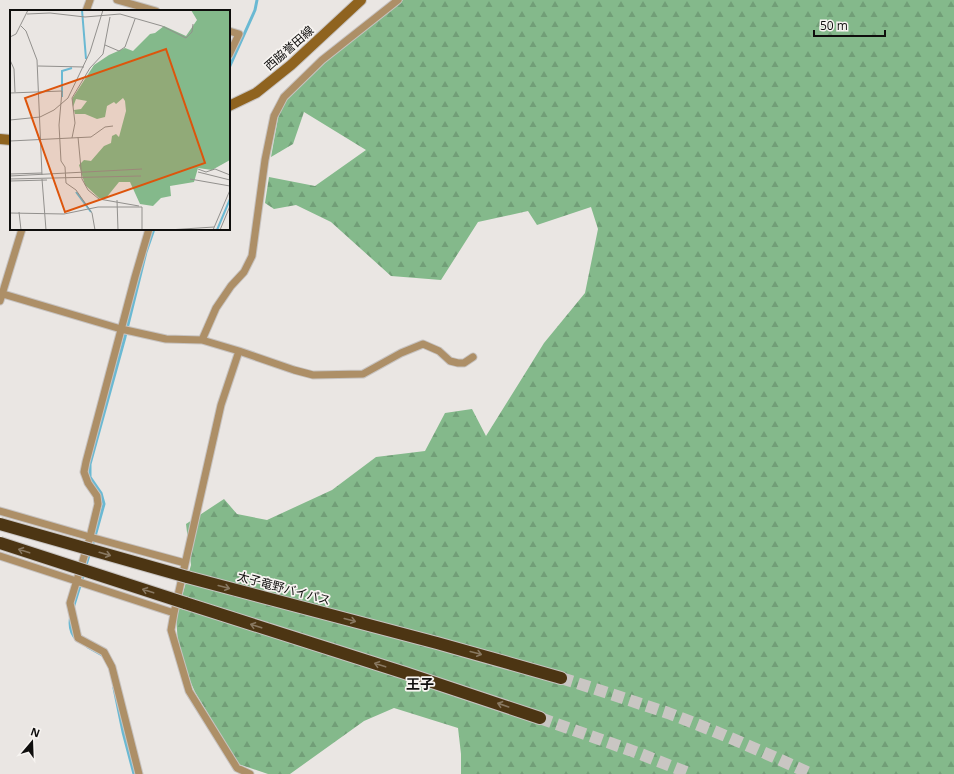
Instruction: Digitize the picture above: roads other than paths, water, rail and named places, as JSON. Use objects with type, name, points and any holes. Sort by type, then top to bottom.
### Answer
[{"type":"highway","name":"太子竜野バイパス","points":[[0,524],[187,577],[444,645],[561,678]]},
{"type":"highway","points":[[0,543],[540,718]]},
{"type":"main road","name":"西脇誉田線","points":[[230,105],[256,92],[292,65],[360,0]]},
{"type":"main road","points":[[0,139],[10,140]]},
{"type":"street","points":[[86,10],[90,0]]},
{"type":"street","points":[[117,0],[152,10]]},
{"type":"street","points":[[202,340],[216,308],[231,286],[244,272],[252,256],[265,160],[274,116],[284,97],[322,60],[398,0]]},
{"type":"street","points":[[230,31],[239,34],[230,53]]},
{"type":"street","points":[[22,230],[1,296],[121,329],[166,339],[202,340],[313,375],[363,374],[401,353],[423,344],[439,351],[450,361],[464,363],[473,357]]},
{"type":"street","points":[[139,774],[112,667],[104,652],[78,638],[70,603],[90,537],[98,504],[97,496],[88,483],[84,472],[86,462],[149,230]]},
{"type":"street","points":[[238,351],[222,405],[171,630],[189,691],[237,768],[250,774]]},
{"type":"street","points":[[0,511],[185,563]]},
{"type":"street","points":[[0,556],[174,613]]},
{"type":"waterway","points":[[230,66],[255,10],[257,0]]},
{"type":"waterway","points":[[92,547],[104,504],[101,493],[90,477],[90,464],[125,337],[146,252],[154,230]]},
{"type":"waterway","points":[[85,568],[90,552]]},
{"type":"waterway","points":[[73,608],[84,573]]},
{"type":"waterway","points":[[71,615],[71,628],[77,640]]},
{"type":"waterway","points":[[88,647],[104,656]]},
{"type":"waterway","points":[[114,688],[123,732],[134,774]]},
{"type":"tunnel","points":[[561,678],[668,713],[740,742],[811,774]]},
{"type":"tunnel","points":[[540,718],[638,753],[691,774]]},
{"type":"district","name":"王子","points":[[420,683]]}]
